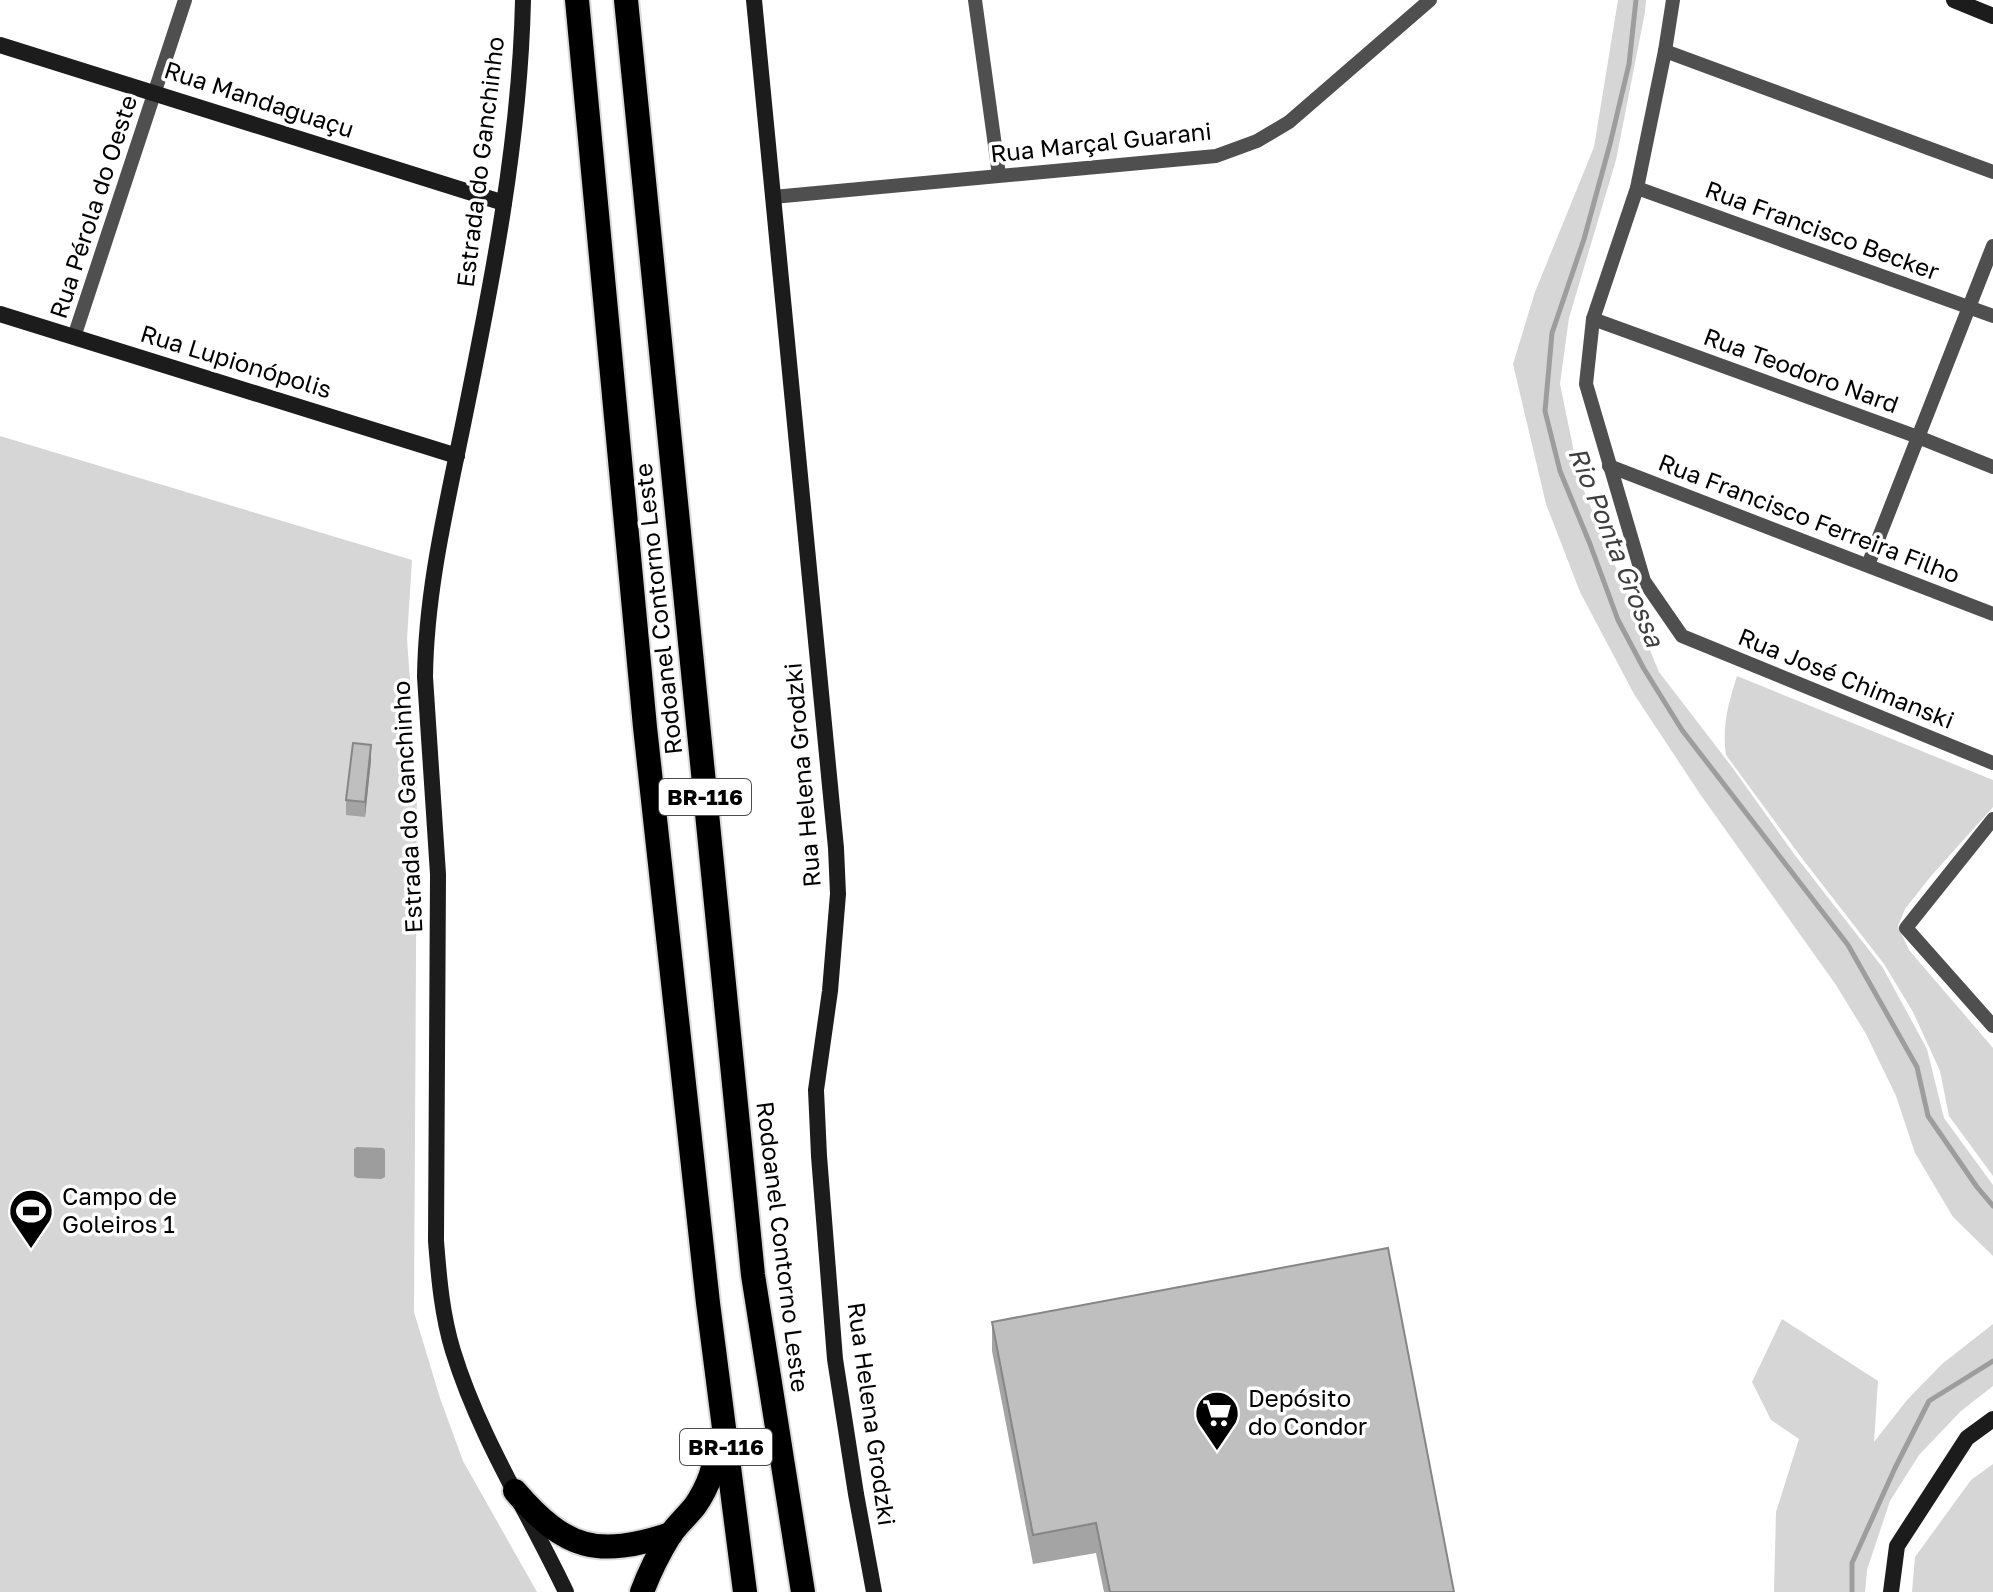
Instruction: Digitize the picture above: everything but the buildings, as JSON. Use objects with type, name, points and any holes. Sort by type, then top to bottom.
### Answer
[{"type":"highway","name":"Rodoanel Contorno Leste","points":[[577,0],[645,727],[708,1303],[745,1592]]},
{"type":"highway","name":"Rodoanel Contorno Leste","points":[[626,0],[753,1275],[803,1592]]},
{"type":"highway","points":[[642,1592],[671,1534],[696,1505],[713,1469],[716,1449],[708,1303]]},
{"type":"highway","points":[[515,1491],[545,1524],[579,1543],[621,1547],[671,1534]]},
{"type":"main road","name":"Estrada do Ganchinho","points":[[523,0],[519,79],[504,203],[436,568],[425,644],[438,874],[436,1241],[444,1316],[474,1409],[566,1592]]},
{"type":"main road","name":"Rua Helena Grodzki","points":[[754,0],[836,848],[838,894],[830,991],[816,1090],[819,1156],[835,1359],[874,1592]]},
{"type":"main road","points":[[1954,0],[1993,16]]},
{"type":"main road","name":"Rua Mandaguaçu","points":[[0,45],[504,203]]},
{"type":"main road","name":"Rua Lupionópolis","points":[[0,314],[457,456]]},
{"type":"main road","points":[[1891,1592],[1897,1546],[1967,1438],[1993,1419]]},
{"type":"street","name":"Rua Pérola do Oeste","points":[[74,337],[185,0]]},
{"type":"street","points":[[975,0],[999,175]]},
{"type":"street","name":"Rua Marçal Guarani","points":[[773,197],[1216,156],[1257,141],[1289,122],[1430,0]]},
{"type":"street","points":[[1609,466],[1586,384],[1593,319],[1637,188],[1673,0]]},
{"type":"street","points":[[1665,51],[1993,172]]},
{"type":"street","name":"Rua Francisco Becker","points":[[1637,188],[1993,316]]},
{"type":"street","points":[[1868,565],[1993,246]]},
{"type":"street","name":"Rua Teodoro Nard","points":[[1593,319],[1993,467]]},
{"type":"street","name":"Rua Francisco Ferreira Filho","points":[[1609,466],[1993,614]]},
{"type":"street","name":"Rua José Chimanski","points":[[1609,466],[1644,581],[1682,636],[1993,763]]},
{"type":"street","points":[[1993,819],[1906,928],[1993,1026]]},
{"type":"shaded area","points":[[1618,0],[1646,0],[1616,160],[1569,318],[1560,384],[1580,481],[1659,672],[1883,968],[1927,1049],[1944,1118],[1993,1185],[1993,1256],[1953,1217],[1915,1153],[1896,1096],[1866,1034],[1836,985],[1700,794],[1634,694],[1580,592],[1546,504],[1513,364],[1535,292],[1594,147]]},
{"type":"shaded area","points":[[0,436],[412,560],[407,639],[417,778],[414,1312],[463,1461],[537,1592],[0,1592]]},
{"type":"shaded area","points":[[1737,676],[1993,780],[1993,807],[1931,876],[1905,909],[1898,926],[1909,950],[1993,1048],[1993,1176],[1949,1116],[1940,1071],[1913,1012],[1884,964],[1726,755],[1727,715]]},
{"type":"shaded area","points":[[354,1149],[385,1150],[385,1177],[354,1176]]},
{"type":"shaded area","points":[[1782,1319],[1878,1381],[1874,1442],[1907,1400],[1942,1364],[1993,1324],[1993,1386],[1961,1411],[1919,1455],[1890,1501],[1867,1570],[1865,1592],[1774,1592],[1776,1512],[1799,1439],[1771,1420],[1752,1382]]},
{"type":"shaded area","points":[[1993,1464],[1993,1592],[1912,1592],[1915,1557],[1971,1480]]},
{"type":"waterway","name":"Rio Ponta Grossa","points":[[1636,0],[1629,64],[1610,144],[1584,239],[1552,333],[1545,411],[1560,471],[1618,620],[1644,669],[1682,730],[1848,945],[1917,1067],[1928,1116],[1993,1206]]},
{"type":"waterway","name":"Rio Ponta Grossa","points":[[1852,1592],[1852,1563],[1929,1401],[1993,1361]]},
{"type":"place","name":"Campo de Goleiros 1","points":[[31,1250]]},
{"type":"place","name":"Depósito do Condor","points":[[1217,1452]]}]
